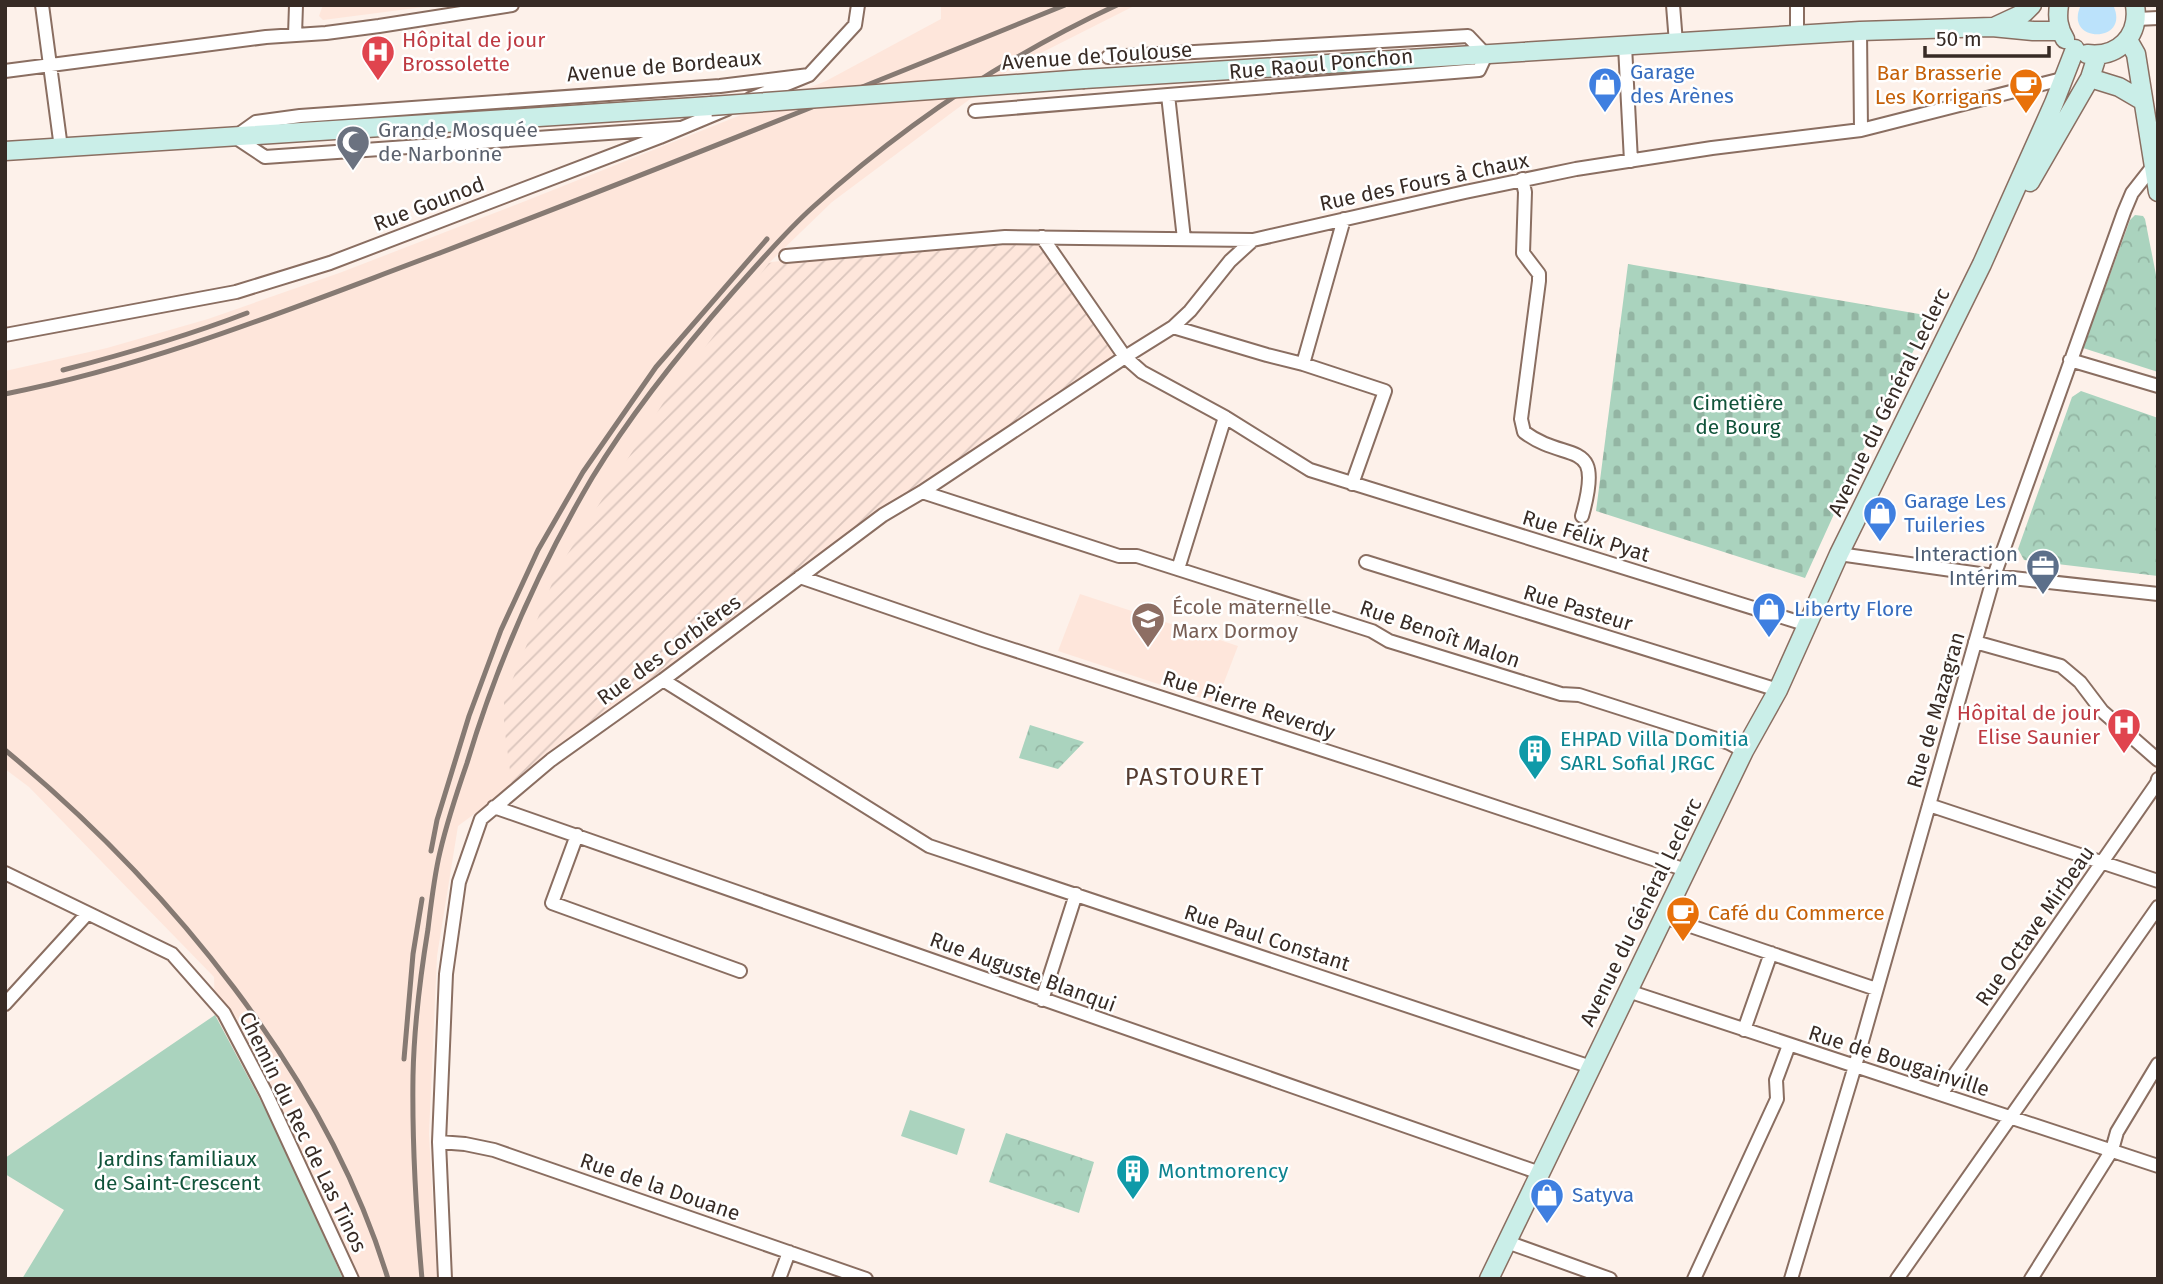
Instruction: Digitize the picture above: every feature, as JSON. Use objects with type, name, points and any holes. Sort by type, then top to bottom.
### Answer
[{"type":"main road","points":[[1992,27],[2024,13],[2032,5]]},
{"type":"main road","points":[[2058,6],[2057,19],[2066,41],[2086,54],[2098,55],[2109,54],[2128,40],[2134,30],[2136,12]]},
{"type":"main road","name":"Avenue de Toulouse","points":[[711,106],[1442,55],[1486,55],[1860,31],[1992,27],[2060,31]]},
{"type":"main road","points":[[2128,40],[2136,54],[2149,113],[2158,192]]},
{"type":"main road","name":"Avenue du Général Leclerc","points":[[1489,1279],[1744,751],[1778,690],[1839,554],[1982,264],[2054,103],[2075,49]]},
{"type":"main road","name":"Avenue du Général Leclerc","points":[[1982,264],[2090,78],[2098,55]]},
{"type":"main road","points":[[2090,78],[2119,88],[2149,113]]},
{"type":"main road","name":"Avenue de Bordeaux","points":[[5,151],[711,106]]},
{"type":"street","points":[[42,5],[61,148]]},
{"type":"street","points":[[295,35],[296,5]]},
{"type":"street","points":[[5,71],[326,33],[512,5]]},
{"type":"street","name":"Rue Gounod","points":[[5,335],[236,292],[295,274],[330,263],[680,128],[809,75],[855,25],[858,5]]},
{"type":"street","points":[[1673,5],[1676,43]]},
{"type":"street","points":[[1797,5],[1797,35]]},
{"type":"street","points":[[2136,12],[2158,18]]},
{"type":"street","points":[[1860,31],[1861,130]]},
{"type":"street","name":"Avenue de Toulouse","points":[[1108,57],[1468,36],[1486,55]]},
{"type":"street","points":[[1625,46],[1631,161]]},
{"type":"street","name":"Rue Raoul Ponchon","points":[[1168,95],[1479,70],[1486,55]]},
{"type":"street","name":"Avenue de Bordeaux","points":[[234,137],[256,122],[300,116],[720,86],[809,75]]},
{"type":"street","name":"Rue des Fours à Chaux","points":[[786,256],[1005,237],[1253,240],[1522,179],[1712,148],[1861,130],[2062,79]]},
{"type":"street","points":[[1168,95],[1184,239]]},
{"type":"street","name":"Avenue de Toulouse","points":[[975,111],[1168,95]]},
{"type":"street","points":[[234,137],[265,157],[680,128]]},
{"type":"street","name":"Rue de Mazagran","points":[[1791,1279],[1855,1066],[1994,576],[2132,193],[2154,165]]},
{"type":"street","points":[[1522,179],[1525,192],[1523,253],[1539,274],[1539,281],[1521,419],[1524,432],[1536,442],[1575,453],[1586,462],[1589,475],[1587,499],[1581,516]]},
{"type":"street","points":[[1303,363],[1344,219]]},
{"type":"street","name":"Rue Félix Pyat","points":[[1042,237],[1125,357],[1142,372],[1226,417],[1310,470],[1352,484],[1573,544],[1808,625]]},
{"type":"street","name":"Rue des Corbières","points":[[445,1279],[439,1142],[446,974],[459,882],[481,819],[551,760],[663,680],[883,515],[1173,327],[1190,312],[1230,261],[1253,240]]},
{"type":"street","points":[[1173,327],[1303,363],[1385,391],[1352,484]]},
{"type":"street","points":[[2070,360],[2158,386]]},
{"type":"street","points":[[1178,569],[1226,417]]},
{"type":"street","name":"Rue Benoît Malon","points":[[922,492],[1119,556],[1137,556],[1178,569],[1372,631],[1389,641],[1561,694],[1579,695],[1729,743],[1744,751]]},
{"type":"street","points":[[1839,554],[1994,576],[2158,594]]},
{"type":"street","name":"Rue Pasteur","points":[[1366,562],[1778,690]]},
{"type":"street","name":"Rue Pierre Reverdy","points":[[800,577],[983,640],[1686,870]]},
{"type":"street","points":[[1975,642],[2061,666],[2080,682],[2102,712],[2158,760]]},
{"type":"street","name":"Rue Paul Constant","points":[[663,680],[929,846],[1591,1067]]},
{"type":"street","name":"Rue Octave Mirbeau","points":[[1941,1094],[2158,779]]},
{"type":"street","points":[[1929,805],[2158,881]]},
{"type":"street","name":"Rue Auguste Blanqui","points":[[494,807],[1540,1173]]},
{"type":"street","points":[[577,835],[552,903],[740,971]]},
{"type":"street","name":"Chemin du Rec de Las Tinos","points":[[5,873],[172,954],[224,1013],[266,1093],[352,1279]]},
{"type":"street","points":[[1042,1000],[1076,894]]},
{"type":"street","points":[[1897,1279],[2158,907]]},
{"type":"street","points":[[5,1004],[87,914]]},
{"type":"street","points":[[1664,917],[1877,989]]},
{"type":"street","points":[[1744,1030],[1771,953]]},
{"type":"street","name":"Rue de Bougainville","points":[[1628,991],[2158,1166]]},
{"type":"street","points":[[1694,1279],[1777,1099],[1776,1080],[1789,1045]]},
{"type":"street","points":[[2031,1279],[2112,1150],[2117,1132],[2158,1064]]},
{"type":"street","name":"Rue de la Douane","points":[[439,1142],[494,1150],[866,1279]]},
{"type":"street","points":[[1507,1242],[1610,1279]]},
{"type":"street","points":[[779,1279],[789,1252]]},
{"type":"shaded area","points":[[323,5],[439,5],[323,20],[319,16]]},
{"type":"shaded area","points":[[941,5],[1136,5],[1013,67],[832,202],[770,262],[892,252],[1120,357],[928,478],[458,826],[437,956],[429,1134],[437,1279],[343,1279],[277,1131],[215,1015],[214,977],[29,787],[5,769],[5,371],[107,348],[208,319],[342,272],[528,200],[826,81],[941,19]]},
{"type":"shaded area","points":[[1042,243],[1120,357],[928,478],[512,786],[504,725],[504,700],[558,569],[665,400],[769,263]]},
{"type":"shaded area","name":"École maternelle Marx Dormoy","points":[[1080,594],[1238,646],[1216,703],[1058,651]]},
{"type":"green space","points":[[2135,215],[2145,219],[2158,285],[2158,372],[2083,348],[2130,220]]},
{"type":"green space","name":"Cimetière de Bourg","points":[[1628,264],[1931,316],[1864,448],[1805,578],[1596,511]]},
{"type":"green space","points":[[2081,391],[2158,418],[2158,576],[2024,560],[2018,549],[2072,397]]},
{"type":"green space","points":[[1030,725],[1084,742],[1058,769],[1019,758]]},
{"type":"green space","name":"Jardins familiaux de Saint-Crescent","points":[[215,1015],[277,1131],[343,1279],[22,1279],[64,1210],[5,1174],[5,1158]]},
{"type":"green space","points":[[910,1110],[965,1129],[957,1155],[901,1136]]},
{"type":"green space","points":[[1006,1133],[1094,1162],[1079,1213],[989,1182]]},
{"type":"water","points":[[2081,5],[2113,5],[2116,18],[2113,27],[2097,34],[2088,32],[2081,27],[2078,18]]},
{"type":"tunnel","points":[[1575,538],[1582,516]]},
{"type":"railway","points":[[5,394],[61,382],[170,351],[277,314],[594,193],[1065,5]]},
{"type":"railway","points":[[422,1279],[414,1152],[414,1058],[420,984],[438,861],[452,807],[492,689],[554,546],[607,453],[658,382],[733,292],[802,217],[883,148],[958,95],[1036,47],[1117,5]]},
{"type":"railway","points":[[431,851],[437,820],[469,716],[501,630],[538,550],[583,472],[656,367],[767,239]]},
{"type":"railway","points":[[63,370],[156,344],[247,313]]},
{"type":"railway","points":[[5,750],[124,860],[181,922],[234,988],[282,1057],[325,1129],[360,1203],[388,1279]]},
{"type":"railway","points":[[404,1059],[413,954],[422,899]]},
{"type":"place","name":"Hôpital de jour Brossolette","points":[[378,82]]},
{"type":"place","name":"Garage des Arènes","points":[[1605,114]]},
{"type":"place","name":"Bar Brasserie Les Korrigans","points":[[2026,115]]},
{"type":"place","name":"Grande Mosquée de Narbonne","points":[[353,172]]},
{"type":"place","name":"Garage Les Tuileries","points":[[1880,543]]},
{"type":"place","name":"Interaction Intérim","points":[[2043,596]]},
{"type":"place","name":"Liberty Flore","points":[[1769,639]]},
{"type":"place","name":"École maternelle Marx Dormoy","points":[[1148,649]]},
{"type":"place","name":"Hôpital de jour Elise Saunier","points":[[2124,755]]},
{"type":"place","name":"EHPAD Villa Domitia SARL Sofial JRGC","points":[[1535,781]]},
{"type":"place","name":"Café du Commerce","points":[[1683,943]]},
{"type":"place","name":"Montmorency","points":[[1133,1201]]},
{"type":"place","name":"Satyva","points":[[1547,1225]]},
{"type":"district","name":"PASTOURET","points":[[1195,777]]}]
